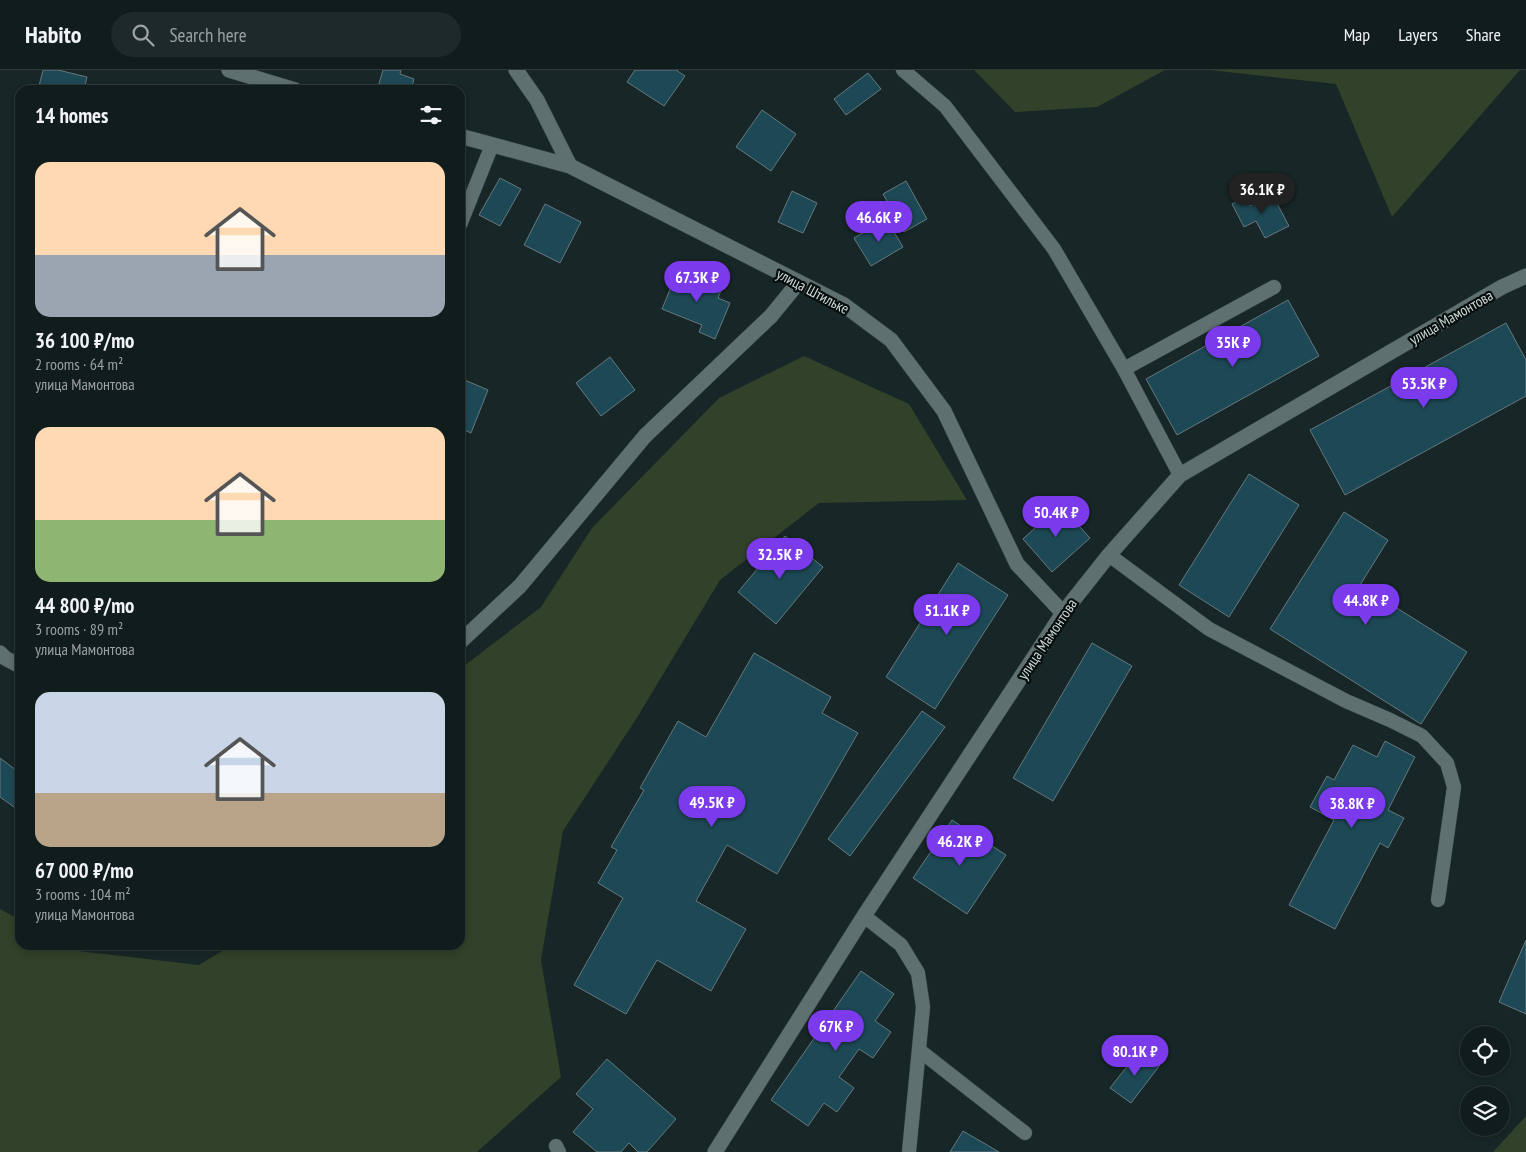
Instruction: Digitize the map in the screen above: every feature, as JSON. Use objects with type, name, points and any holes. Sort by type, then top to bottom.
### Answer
[{"type":"street","points":[[229,70],[278,85]]},
{"type":"street","points":[[516,70],[537,100],[570,166]]},
{"type":"street","name":"улица Штильке","points":[[465,137],[570,166],[844,306],[891,340],[944,411],[1017,564],[1063,613]]},
{"type":"street","name":"улица Мамонтова","points":[[715,1152],[864,916],[1063,613],[1109,555],[1180,475],[1493,292],[1526,276]]},
{"type":"street","points":[[465,637],[520,586],[645,436],[771,316],[798,283]]},
{"type":"street","points":[[0,653],[15,663]]},
{"type":"lane","points":[[903,70],[945,106],[1054,249],[1124,368],[1180,475]]},
{"type":"lane","points":[[465,212],[492,144]]},
{"type":"lane","points":[[1124,368],[1274,287]]},
{"type":"lane","points":[[1109,555],[1209,630],[1346,702],[1390,720],[1422,736],[1447,763],[1454,787],[1438,900]]},
{"type":"lane","points":[[864,916],[901,945],[918,973],[923,1007],[909,1152]]},
{"type":"lane","points":[[919,1050],[1025,1132]]},
{"type":"green space","points":[[974,70],[1165,70],[1097,107],[1015,112]]},
{"type":"green space","points":[[1210,70],[1520,70],[1392,217],[1336,84]]},
{"type":"green space","points":[[804,356],[909,404],[967,500],[819,503],[720,580],[638,716],[563,831],[541,960],[561,1077],[477,1152],[0,1152],[0,909],[15,917],[15,950],[76,950],[199,965],[224,950],[465,950],[465,665],[541,607],[592,528],[719,398]]},
{"type":"green space","points":[[1526,1116],[1526,1152],[1493,1152],[1508,1136],[1510,1136],[1510,1133]]},
{"type":"building","points":[[43,70],[58,70],[87,77],[85,85],[39,85]]},
{"type":"building","points":[[383,70],[401,70],[400,74],[414,79],[412,85],[379,85]]},
{"type":"building","points":[[635,70],[676,70],[685,76],[664,106],[627,82]]},
{"type":"building","points":[[868,73],[881,89],[846,115],[834,99]]},
{"type":"building","points":[[762,110],[796,134],[771,171],[736,147]]},
{"type":"building","points":[[500,178],[521,189],[500,226],[479,215]]},
{"type":"building","points":[[906,181],[927,219],[904,232],[883,194]]},
{"type":"building","points":[[792,191],[817,203],[803,233],[778,222]]},
{"type":"building","points":[[1272,194],[1289,226],[1265,238],[1256,221],[1244,227],[1232,204],[1245,197],[1250,206]]},
{"type":"building","points":[[545,204],[581,222],[560,263],[524,245]]},
{"type":"building","points":[[886,219],[903,247],[871,266],[854,238]]},
{"type":"building","points":[[678,270],[722,288],[718,298],[730,303],[715,339],[699,332],[702,325],[662,309]]},
{"type":"building","points":[[1288,300],[1319,356],[1177,435],[1146,379]]},
{"type":"building","points":[[1506,323],[1526,360],[1526,396],[1345,495],[1310,430]]},
{"type":"building","points":[[610,357],[635,390],[601,416],[576,383]]},
{"type":"building","points":[[465,380],[488,390],[471,433],[465,430]]},
{"type":"building","points":[[1249,474],[1299,505],[1229,617],[1179,585]]},
{"type":"building","points":[[1060,505],[1090,538],[1052,572],[1023,539]]},
{"type":"building","points":[[1344,512],[1388,540],[1360,585],[1467,652],[1421,724],[1270,629]]},
{"type":"building","points":[[785,536],[823,567],[776,624],[738,592]]},
{"type":"building","points":[[958,563],[1008,595],[935,709],[886,677]]},
{"type":"building","points":[[1092,643],[1132,666],[1053,801],[1013,778]]},
{"type":"building","points":[[754,653],[831,697],[822,713],[858,733],[777,874],[727,845],[696,901],[746,929],[711,991],[657,960],[626,1014],[574,985],[623,898],[598,883],[617,850],[611,847],[644,790],[640,788],[678,721],[706,737]]},
{"type":"building","points":[[922,711],[945,727],[850,856],[828,839]]},
{"type":"building","points":[[1385,741],[1415,757],[1388,810],[1404,818],[1388,848],[1380,843],[1335,929],[1289,905],[1334,820],[1310,807],[1327,776],[1334,780],[1353,745],[1377,757]]},
{"type":"building","points":[[0,758],[15,769],[15,806],[14,807],[0,797]]},
{"type":"building","points":[[952,820],[1006,855],[967,914],[913,878]]},
{"type":"building","points":[[1526,940],[1526,1014],[1499,1002]]},
{"type":"building","points":[[861,971],[894,994],[875,1021],[891,1032],[873,1058],[859,1049],[839,1077],[854,1088],[837,1112],[824,1103],[808,1126],[771,1100]]},
{"type":"building","points":[[1140,1050],[1160,1065],[1131,1103],[1110,1088]]},
{"type":"building","points":[[607,1059],[676,1119],[647,1152],[638,1152],[629,1143],[621,1152],[597,1152],[573,1132],[593,1109],[576,1094]]},
{"type":"building","points":[[963,1131],[999,1152],[950,1152]]}]
